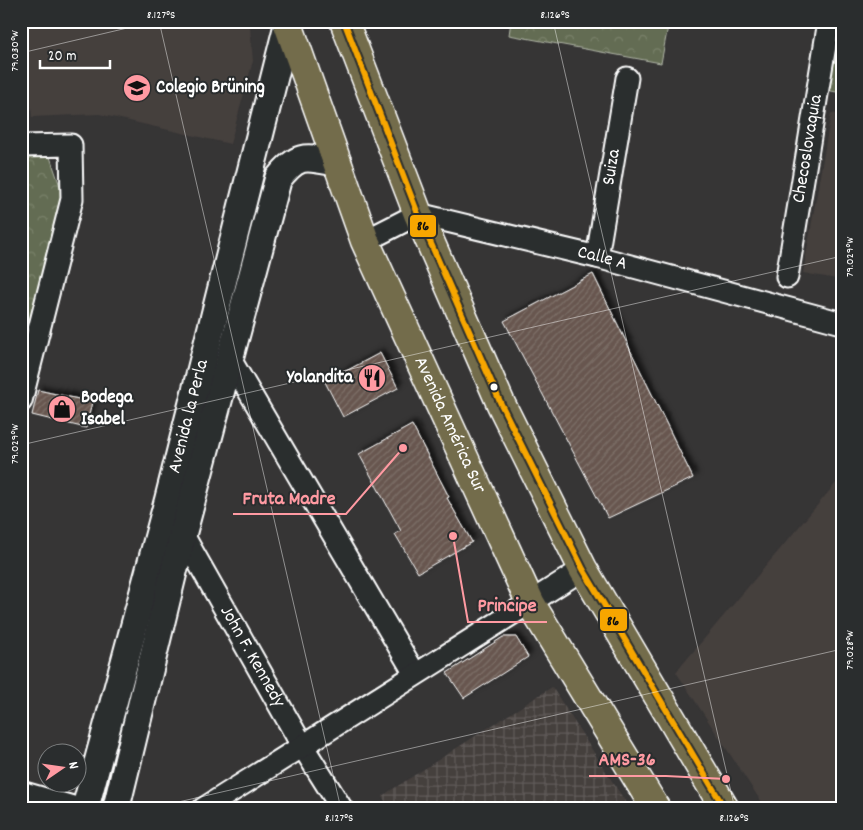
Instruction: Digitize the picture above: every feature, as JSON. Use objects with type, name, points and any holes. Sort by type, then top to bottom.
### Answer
[{"type":"main road","points":[[344,21],[418,214],[501,404],[583,569],[725,809]]},
{"type":"main road","name":"Avenida América Sur","points":[[287,22],[365,241],[531,604],[656,809]]},
{"type":"street","name":"Checoslovaquia","points":[[787,277],[829,21]]},
{"type":"street","name":"Avenida la Perla","points":[[85,809],[168,500],[287,22]]},
{"type":"street","name":"Suiza","points":[[597,256],[627,78]]},
{"type":"street","points":[[21,146],[69,143],[71,147],[72,199],[21,401]]},
{"type":"street","name":"Avenida la Perla","points":[[116,809],[182,537],[278,179],[290,163],[308,157],[338,163]]},
{"type":"street","points":[[365,241],[418,214]]},
{"type":"street","name":"Calle A","points":[[418,214],[597,256],[842,323]]},
{"type":"street","points":[[230,359],[415,674]]},
{"type":"street","name":"John F. Kennedy","points":[[168,500],[182,537],[303,747],[342,809]]},
{"type":"street","points":[[203,809],[415,674],[531,604],[583,569]]},
{"type":"street","points":[[21,792],[80,809]]},
{"type":"shaded area","name":"Colegio Brüning","points":[[21,21],[246,21],[250,27],[253,61],[230,144],[99,114],[32,117],[26,58],[21,58]]},
{"type":"shaded area","points":[[831,113],[842,115],[842,280],[803,273]]},
{"type":"shaded area","points":[[842,476],[842,809],[766,809],[676,672]]},
{"type":"shaded area","points":[[552,687],[630,809],[390,809],[382,796]]},
{"type":"green space","points":[[511,21],[669,21],[661,63],[509,35]]},
{"type":"green space","points":[[838,21],[842,21],[842,93],[826,90]]},
{"type":"green space","points":[[21,150],[49,154],[63,195],[21,361]]},
{"type":"building","points":[[593,274],[693,478],[608,518],[504,321]]},
{"type":"building","points":[[380,353],[398,388],[343,417],[325,382]]},
{"type":"building","name":"Bodega Isabel","points":[[38,390],[92,402],[86,428],[32,415]]},
{"type":"building","points":[[412,425],[449,497],[447,498],[472,542],[418,573],[395,534],[401,531],[359,454]]},
{"type":"building","points":[[503,637],[516,637],[528,657],[464,698],[447,673]]},
{"type":"transit line","name":"86","points":[[344,21],[418,214],[501,404],[583,569],[725,809]]},
{"type":"place","name":"Colegio Brüning","points":[[137,88]]},
{"type":"place","name":"Yolandita","points":[[372,378]]},
{"type":"place","name":"Bodega Isabel","points":[[62,409]]},
{"type":"place","name":"Fruta Madre","points":[[403,448]]},
{"type":"place","name":"Principe","points":[[453,536]]},
{"type":"place","name":"AMS-36","points":[[726,779]]}]
